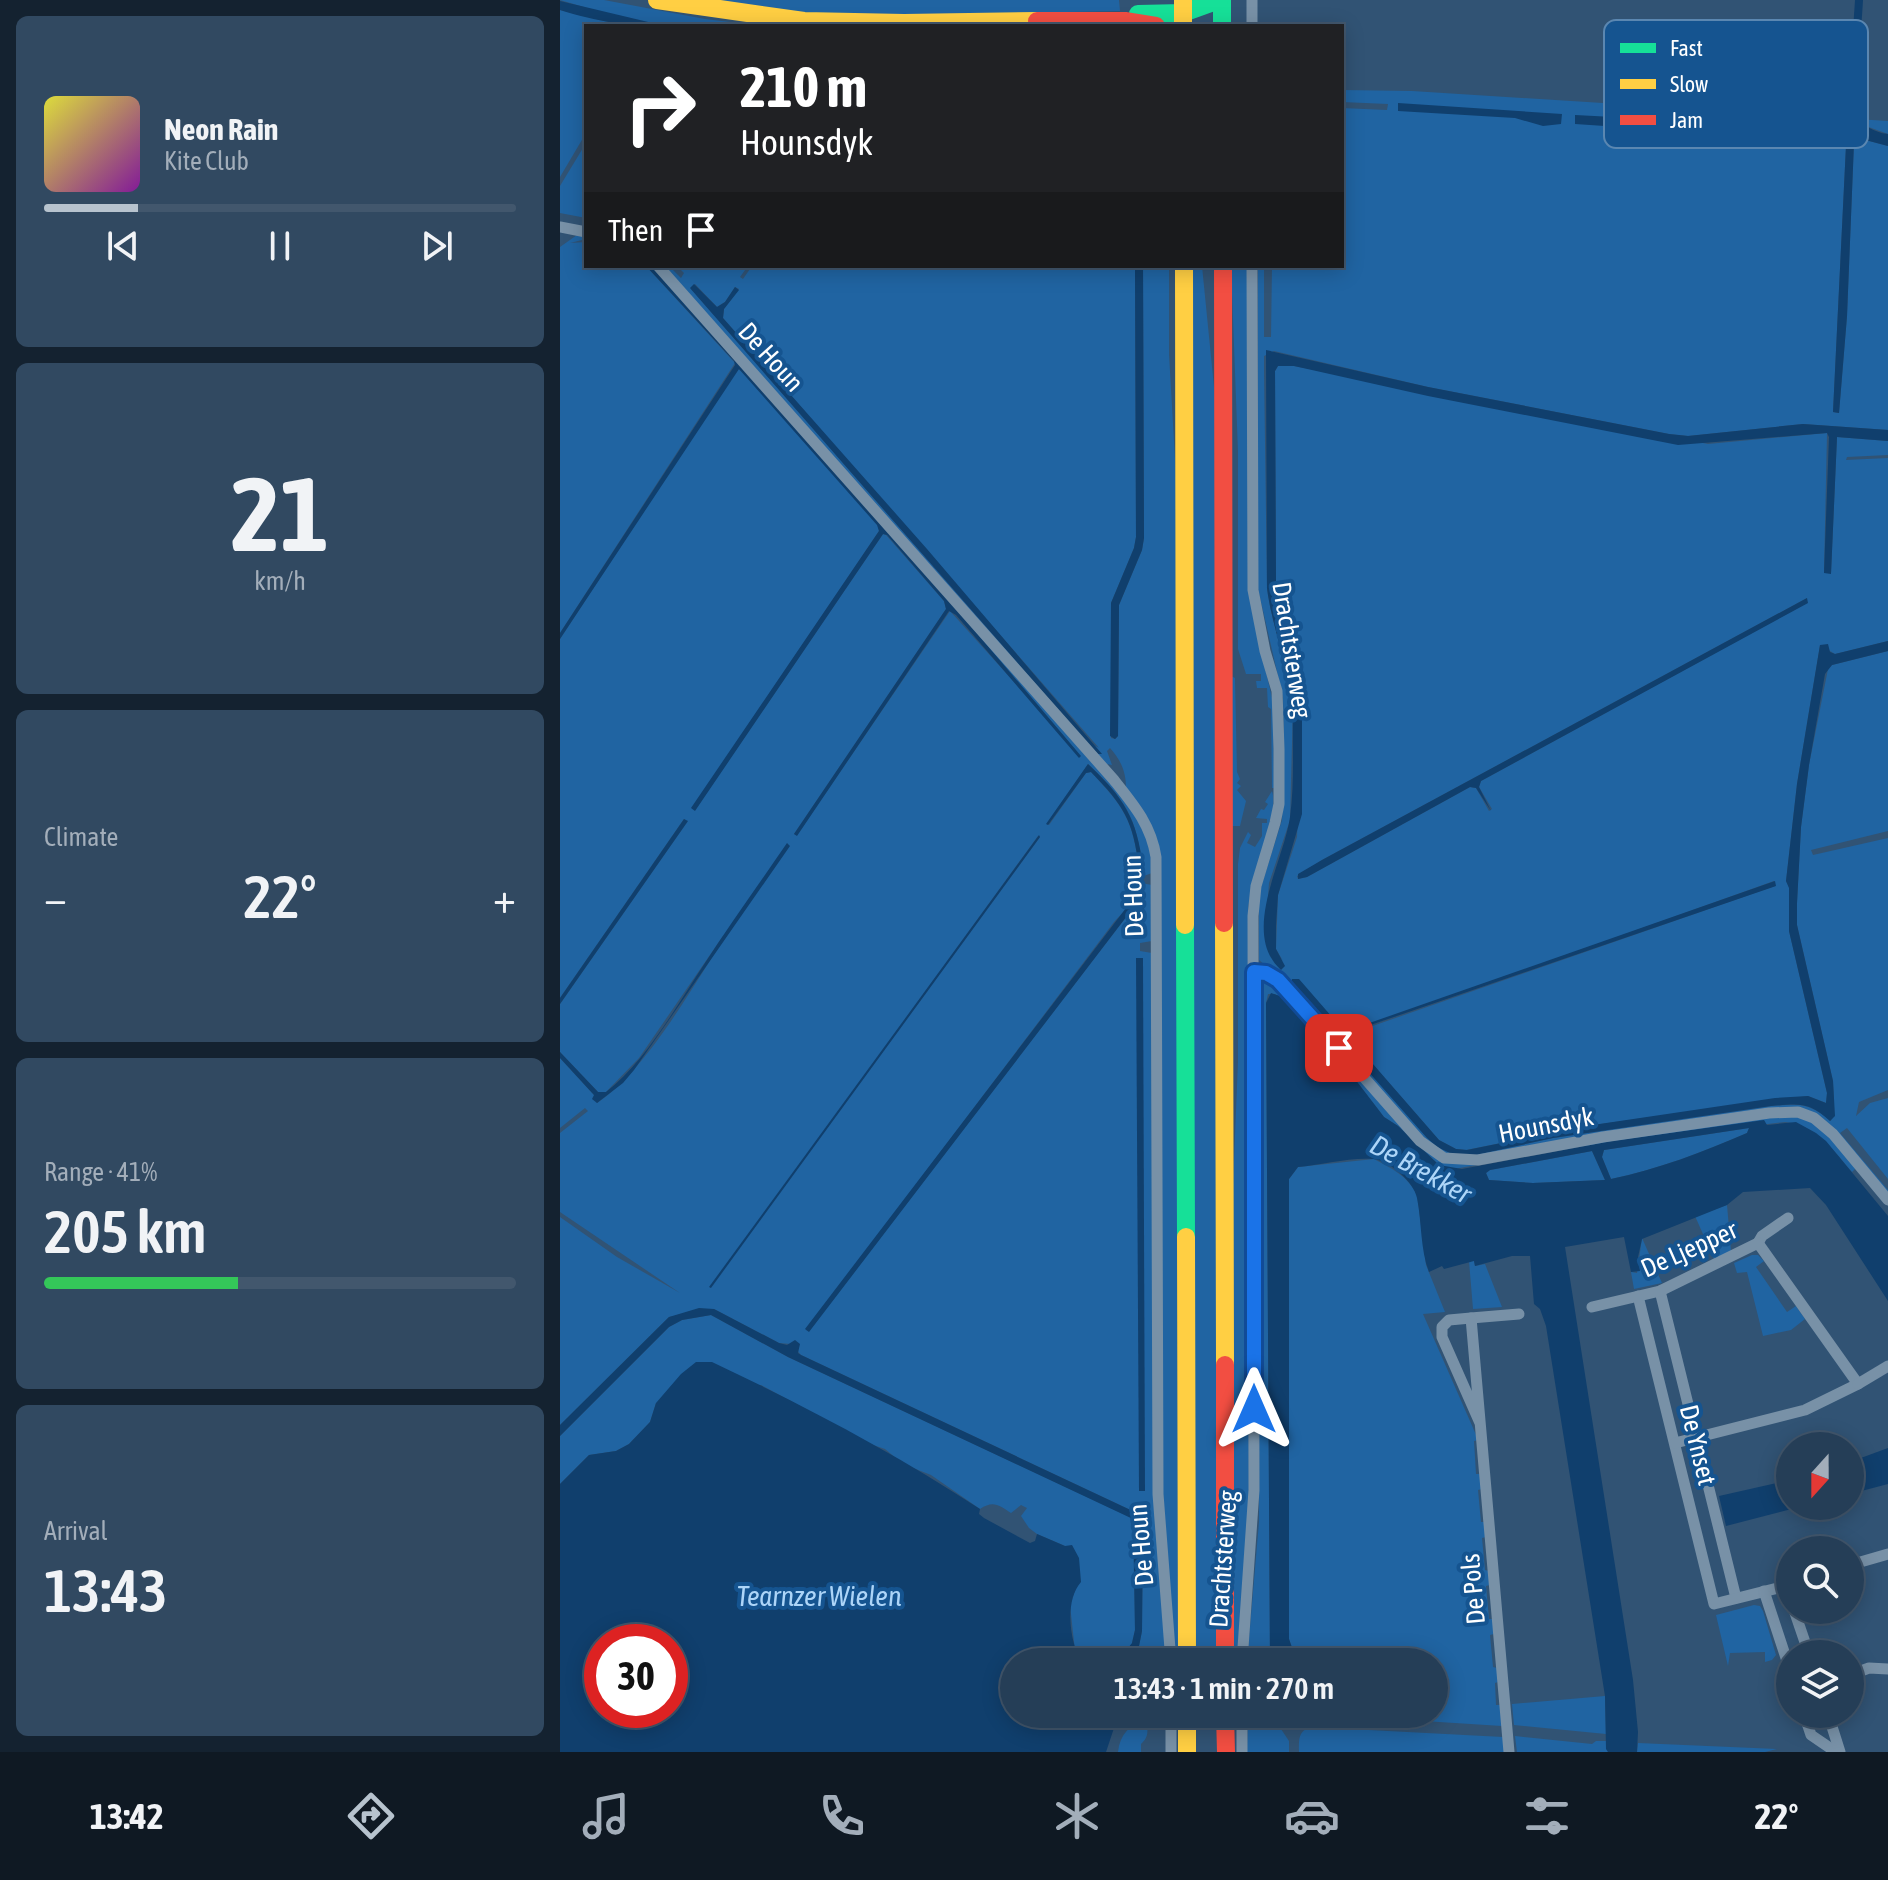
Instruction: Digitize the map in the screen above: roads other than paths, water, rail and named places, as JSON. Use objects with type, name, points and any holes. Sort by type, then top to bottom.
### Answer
[{"type":"main road","points":[[657,0],[804,21],[1072,20],[1146,24]]},
{"type":"main road","points":[[1072,20],[1092,15],[1183,13],[1221,0],[1222,24]]},
{"type":"main road","name":"Drachtsterweg","points":[[1184,268],[1187,1648]]},
{"type":"main road","name":"Drachtsterweg","points":[[1223,268],[1225,1648]]},
{"type":"main road","points":[[1181,1728],[1187,1752]]},
{"type":"main road","points":[[1226,1752],[1232,1728]]},
{"type":"street","points":[[1252,0],[1252,24]]},
{"type":"street","points":[[560,227],[584,232]]},
{"type":"street","name":"De Houn","points":[[660,268],[1114,780],[1149,829],[1156,857],[1158,1494],[1170,1648]]},
{"type":"street","name":"Drachtsterweg","points":[[1243,1648],[1254,1502],[1253,900],[1277,814],[1279,749],[1277,691],[1265,651],[1253,590],[1252,268]]},
{"type":"street","name":"Hounsdyk","points":[[1254,972],[1266,973],[1278,980],[1420,1141],[1444,1158],[1478,1160],[1603,1137],[1769,1113],[1798,1112],[1814,1118],[1833,1134],[1888,1200]]},
{"type":"street","name":"De Ljepper","points":[[1592,1307],[1660,1291],[1758,1243],[1762,1236],[1788,1218]]},
{"type":"street","name":"De Ljepper","points":[[1758,1243],[1858,1384]]},
{"type":"street","name":"De Ynset","points":[[1638,1296],[1714,1604],[1736,1598],[1660,1291]]},
{"type":"street","name":"De Pols","points":[[1480,1423],[1441,1332],[1449,1320],[1519,1314]]},
{"type":"street","name":"De Pols","points":[[1471,1318],[1509,1752]]},
{"type":"street","points":[[1675,1443],[1805,1410],[1888,1366]]},
{"type":"street","points":[[1864,1561],[1888,1554]]},
{"type":"street","points":[[1736,1598],[1776,1590]]},
{"type":"street","points":[[1764,1591],[1780,1640]]},
{"type":"street","points":[[1864,1670],[1888,1669]]},
{"type":"street","points":[[1171,1752],[1177,1728]]},
{"type":"street","points":[[1236,1728],[1242,1752]]},
{"type":"street","points":[[1809,1728],[1811,1735],[1838,1751]]},
{"type":"street","points":[[1832,1728],[1838,1751]]},
{"type":"water","points":[[1855,0],[1863,0],[1862,20],[1854,20]]},
{"type":"water","points":[[560,1],[657,24],[624,24],[560,10]]},
{"type":"water","points":[[1398,103],[1562,114],[1561,124],[1543,126],[1515,118],[1398,111]]},
{"type":"water","points":[[1575,115],[1604,117],[1604,126],[1575,124]]},
{"type":"water","points":[[1868,127],[1888,134],[1888,146],[1868,141]]},
{"type":"water","points":[[1846,148],[1854,148],[1847,316],[1839,413],[1833,412]]},
{"type":"water","points":[[648,268],[653,268],[678,294],[959,612],[1081,756],[1079,758],[956,615],[949,611],[797,836],[794,834],[946,609],[944,601],[883,534],[695,811],[691,808],[879,531],[877,525],[739,369],[560,639],[560,633],[735,365]]},
{"type":"water","points":[[1135,268],[1143,268],[1144,538],[1119,605],[1118,736],[1115,739],[1110,736],[1111,603],[1136,537]]},
{"type":"water","points":[[694,284],[717,307],[725,302],[735,287],[739,290],[724,309],[723,318],[927,549],[1102,754],[1098,754],[1085,740],[690,288]]},
{"type":"water","points":[[1266,350],[1428,387],[1669,434],[1688,436],[1803,424],[1888,430],[1888,441],[1837,437],[1831,574],[1824,573],[1827,433],[1678,445],[1294,366],[1278,366],[1275,371],[1276,584],[1302,703],[1302,814],[1278,895],[1276,949],[1285,966],[1281,970],[1269,955],[1264,937],[1264,917],[1290,817],[1293,706],[1267,588]]},
{"type":"water","points":[[1807,598],[1808,603],[1481,781],[1479,787],[1491,811],[1476,788],[1470,787],[1307,877],[1298,879],[1298,874],[1322,860]]},
{"type":"water","points":[[1888,641],[1888,651],[1832,665],[1825,674],[1801,827],[1797,925],[1833,1081],[1835,1116],[1830,1121],[1803,1105],[1771,1106],[1553,1138],[1475,1155],[1454,1155],[1427,1138],[1291,984],[1292,979],[1299,979],[1439,1140],[1456,1149],[1467,1150],[1586,1126],[1775,1098],[1808,1096],[1826,1103],[1827,1093],[1789,931],[1789,888],[1786,881],[1797,784],[1820,645],[1828,644],[1830,652],[1835,654]]},
{"type":"water","points":[[1088,764],[1127,810],[1137,835],[1143,868],[1139,868],[1134,838],[1125,815],[1091,772],[1086,773],[1046,824]]},
{"type":"water","points":[[684,819],[688,821],[560,1004],[560,998]]},
{"type":"water","points":[[1039,835],[711,1288],[709,1287]]},
{"type":"water","points":[[787,843],[790,846],[634,1070],[597,1103],[592,1099],[594,1095],[560,1058],[560,1052],[598,1092],[606,1092],[620,1080],[659,1033]]},
{"type":"water","points":[[1775,881],[1776,886],[1358,1027]]},
{"type":"water","points":[[1139,891],[1144,892],[1143,937],[1137,937],[1137,912],[1133,908],[809,1332],[805,1329]]},
{"type":"water","points":[[1136,958],[1143,958],[1145,1491],[1139,1491]]},
{"type":"water","name":"De Brekker","points":[[1271,993],[1295,1008],[1325,1040],[1384,1117],[1398,1126],[1439,1165],[1462,1169],[1612,1141],[1764,1120],[1767,1125],[1796,1122],[1826,1141],[1888,1216],[1888,1301],[1826,1205],[1810,1188],[1743,1192],[1727,1205],[1642,1239],[1638,1257],[1640,1271],[1631,1272],[1624,1237],[1565,1247],[1633,1680],[1638,1732],[1637,1752],[1608,1752],[1605,1696],[1546,1326],[1540,1309],[1534,1304],[1530,1256],[1512,1256],[1475,1266],[1474,1261],[1444,1269],[1442,1266],[1429,1272],[1415,1192],[1394,1168],[1373,1159],[1298,1167],[1289,1179],[1289,1639],[1292,1648],[1270,1648],[1266,1003]],"holes":[[[1749,1128],[1747,1133],[1697,1153],[1611,1179],[1602,1157],[1604,1150]],[[1592,1151],[1605,1180],[1533,1183],[1489,1180],[1486,1173]]]},
{"type":"water","points":[[699,1308],[714,1309],[779,1343],[787,1345],[795,1340],[800,1344],[798,1353],[801,1355],[1139,1514],[1143,1523],[1142,1631],[1139,1646],[1128,1648],[1135,1630],[1133,1519],[788,1357],[711,1315],[682,1320],[669,1327],[560,1436],[560,1425],[669,1317]]},
{"type":"water","name":"Tearnzer Wielen","points":[[696,1362],[712,1362],[882,1449],[980,1509],[979,1514],[984,1518],[1030,1543],[1035,1541],[1037,1534],[1065,1546],[1072,1545],[1079,1558],[1081,1582],[1072,1600],[1070,1622],[1076,1648],[1000,1648],[1000,1728],[1114,1728],[1106,1752],[560,1752],[560,1484],[589,1455],[616,1451],[629,1444],[650,1422],[656,1403]]},
{"type":"water","points":[[1888,1448],[1888,1484],[1864,1490],[1864,1457]]},
{"type":"water","points":[[1776,1483],[1776,1513],[1726,1526],[1719,1496]]}]
